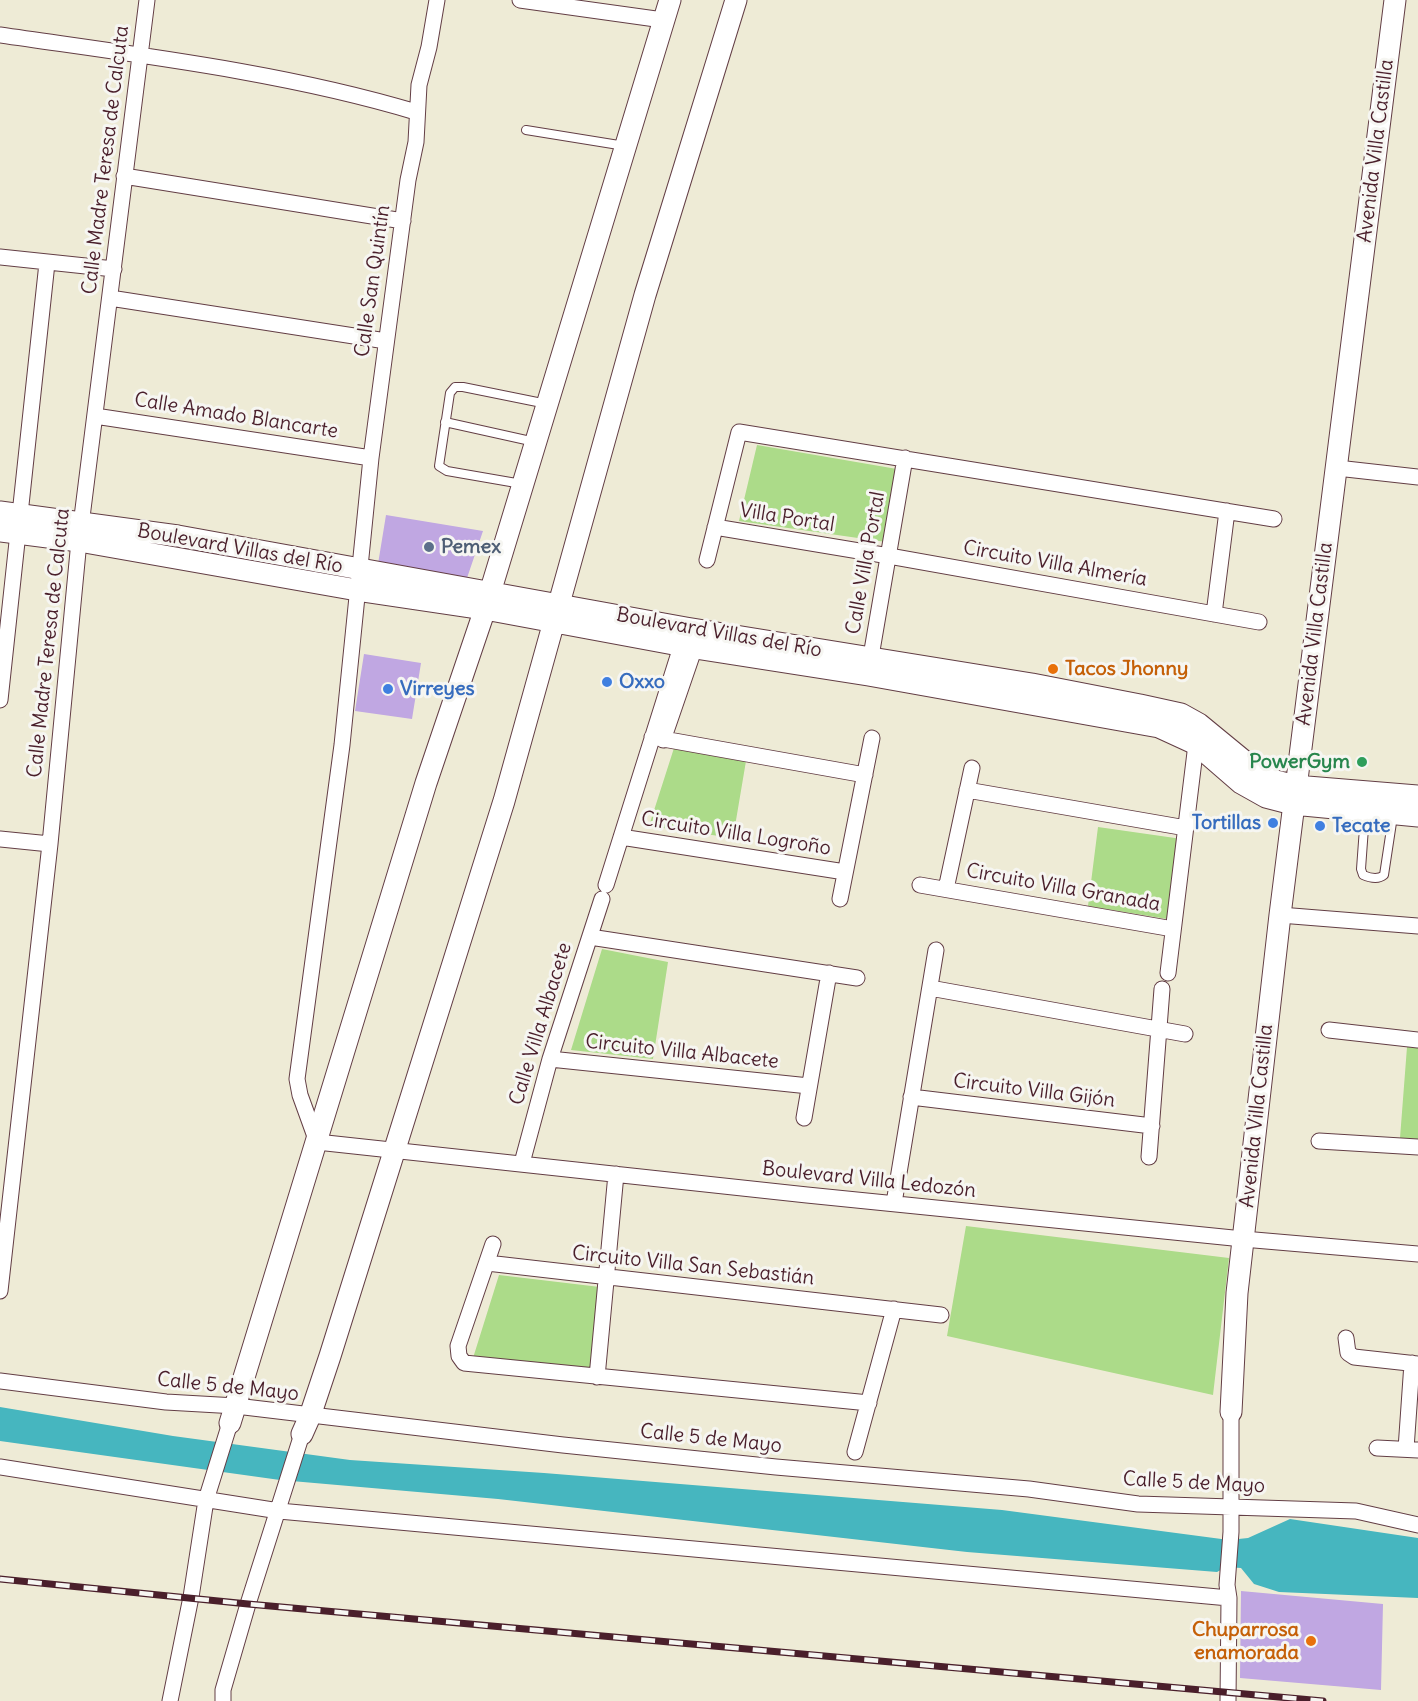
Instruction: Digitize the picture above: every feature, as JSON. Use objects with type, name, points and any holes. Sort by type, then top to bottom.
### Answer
[{"type":"street","name":"Calle Madre Teresa de Calcuta","points":[[0,1291],[50,844],[80,532],[147,0]]},
{"type":"street","name":"Calle San Quintín","points":[[317,1142],[300,1095],[297,1079],[342,745],[371,458],[408,180],[416,142],[419,85],[429,47],[437,0]]},
{"type":"street","points":[[520,0],[663,20]]},
{"type":"street","points":[[170,1701],[191,1597],[207,1497],[426,783],[488,601],[670,0]]},
{"type":"street","points":[[223,1701],[223,1690],[248,1604],[394,1152],[504,801],[645,295],[736,0]]},
{"type":"street","name":"Avenida Villa Castilla","points":[[1231,1412],[1236,1313],[1280,915],[1395,0]]},
{"type":"street","points":[[0,35],[140,55],[290,81],[375,100],[416,112]]},
{"type":"street","points":[[124,176],[403,220]]},
{"type":"street","points":[[0,258],[114,269]]},
{"type":"street","points":[[0,700],[10,523],[47,263]]},
{"type":"street","points":[[110,298],[386,341]]},
{"type":"street","name":"Calle Amado Blancarte","points":[[95,416],[371,458]]},
{"type":"street","points":[[707,560],[739,432],[1274,519]]},
{"type":"street","name":"Calle Villa Portal","points":[[869,667],[905,458]]},
{"type":"street","points":[[1337,468],[1418,477]]},
{"type":"street","points":[[1214,614],[1227,511]]},
{"type":"street","name":"Boulevard Villas del Río","points":[[10,523],[80,532],[178,536],[358,580],[691,638],[869,667],[1032,684],[1181,714],[1241,783],[1266,797],[1294,795],[1418,796]]},
{"type":"street","name":"Villa Portal","points":[[715,527],[889,556]]},
{"type":"street","name":"Circuito Villa Almería","points":[[889,556],[1259,622]]},
{"type":"street","name":"Calle Villa Albacete","points":[[522,1163],[550,1059],[621,837],[691,638]]},
{"type":"street","name":"Circuito Villa Granada","points":[[1168,973],[1198,734]]},
{"type":"street","name":"Circuito Villa Logroño","points":[[840,899],[872,738]]},
{"type":"street","points":[[657,739],[865,775]]},
{"type":"street","name":"Circuito Villa Granada","points":[[946,889],[972,768]]},
{"type":"street","points":[[967,790],[1186,828]]},
{"type":"street","name":"Boulevard Villas del Río","points":[[1294,795],[1365,812],[1418,816]]},
{"type":"street","name":"Circuito Villa Logroño","points":[[621,837],[845,872]]},
{"type":"street","points":[[0,839],[50,844]]},
{"type":"street","name":"Circuito Villa Granada","points":[[920,885],[1173,929]]},
{"type":"street","points":[[1280,915],[1418,926]]},
{"type":"street","points":[[590,937],[857,978]]},
{"type":"street","points":[[894,1203],[936,950]]},
{"type":"street","points":[[804,1118],[829,973]]},
{"type":"street","points":[[930,988],[1185,1034]]},
{"type":"street","points":[[1149,1157],[1162,989]]},
{"type":"street","points":[[1329,1030],[1418,1040]]},
{"type":"street","name":"Circuito Villa Albacete","points":[[550,1059],[809,1086]]},
{"type":"street","name":"Circuito Villa Gijón","points":[[911,1097],[1152,1126]]},
{"type":"street","name":"Boulevard Villa Ledozón","points":[[317,1142],[394,1152],[522,1163],[1244,1239],[1418,1254]]},
{"type":"street","points":[[1319,1142],[1418,1147]]},
{"type":"street","points":[[597,1377],[616,1174]]},
{"type":"street","points":[[493,1244],[458,1346],[460,1359],[467,1364],[868,1403]]},
{"type":"street","name":"Circuito Villa San Sebastián","points":[[487,1263],[941,1315]]},
{"type":"street","points":[[855,1452],[894,1310]]},
{"type":"street","points":[[1346,1338],[1348,1353],[1354,1357],[1415,1363],[1412,1450],[1377,1448]]},
{"type":"street","name":"Calle 5 de Mayo","points":[[0,1381],[166,1402],[233,1415],[306,1425],[1029,1489],[1138,1504],[1356,1511],[1418,1525]]},
{"type":"street","points":[[1228,1701],[1231,1412]]},
{"type":"street","points":[[0,1467],[207,1497],[279,1511],[1228,1592]]},
{"type":"lane","points":[[526,130],[626,146]]},
{"type":"lane","points":[[523,484],[447,471],[439,466],[450,393],[454,387],[463,387],[548,404]]},
{"type":"lane","points":[[445,422],[536,442]]},
{"type":"lane","points":[[1365,812],[1361,869],[1363,875],[1380,878],[1384,875],[1393,814]]},
{"type":"green space","points":[[757,445],[897,469],[886,542],[739,521]]},
{"type":"green space","points":[[674,748],[746,761],[733,838],[649,826]]},
{"type":"green space","points":[[1098,827],[1182,839],[1173,920],[1088,906]]},
{"type":"green space","points":[[602,949],[668,962],[653,1059],[571,1050]]},
{"type":"green space","points":[[1407,1047],[1418,1048],[1418,1139],[1400,1138]]},
{"type":"green space","points":[[966,1226],[1229,1258],[1213,1395],[947,1336]]},
{"type":"green space","points":[[499,1275],[600,1287],[593,1370],[473,1358]]},
{"type":"water","points":[[0,1407],[173,1436],[350,1460],[544,1473],[1002,1510],[1229,1540],[1248,1538],[1290,1519],[1418,1538],[1418,1598],[1279,1592],[1254,1584],[1241,1568],[1226,1567],[1217,1572],[967,1552],[498,1499],[280,1480],[0,1441]]},
{"type":"building","name":"Pemex","points":[[386,515],[483,531],[467,578],[378,564]]},
{"type":"building","points":[[364,654],[421,663],[412,719],[355,711]]},
{"type":"building","name":"Chuparrosa enamorada","points":[[1241,1591],[1383,1604],[1381,1690],[1240,1678]]},
{"type":"railway","points":[[0,1579],[248,1604],[1323,1701]]},
{"type":"place","name":"Pemex","points":[[429,547]]},
{"type":"place","name":"Tacos Jhonny","points":[[1053,669]]},
{"type":"place","name":"Oxxo","points":[[607,682]]},
{"type":"place","name":"Virreyes","points":[[388,689]]},
{"type":"place","name":"PowerGym","points":[[1362,762]]},
{"type":"place","name":"Tortillas","points":[[1273,823]]},
{"type":"place","name":"Tecate","points":[[1320,826]]},
{"type":"place","name":"Chuparrosa enamorada","points":[[1311,1641]]}]
